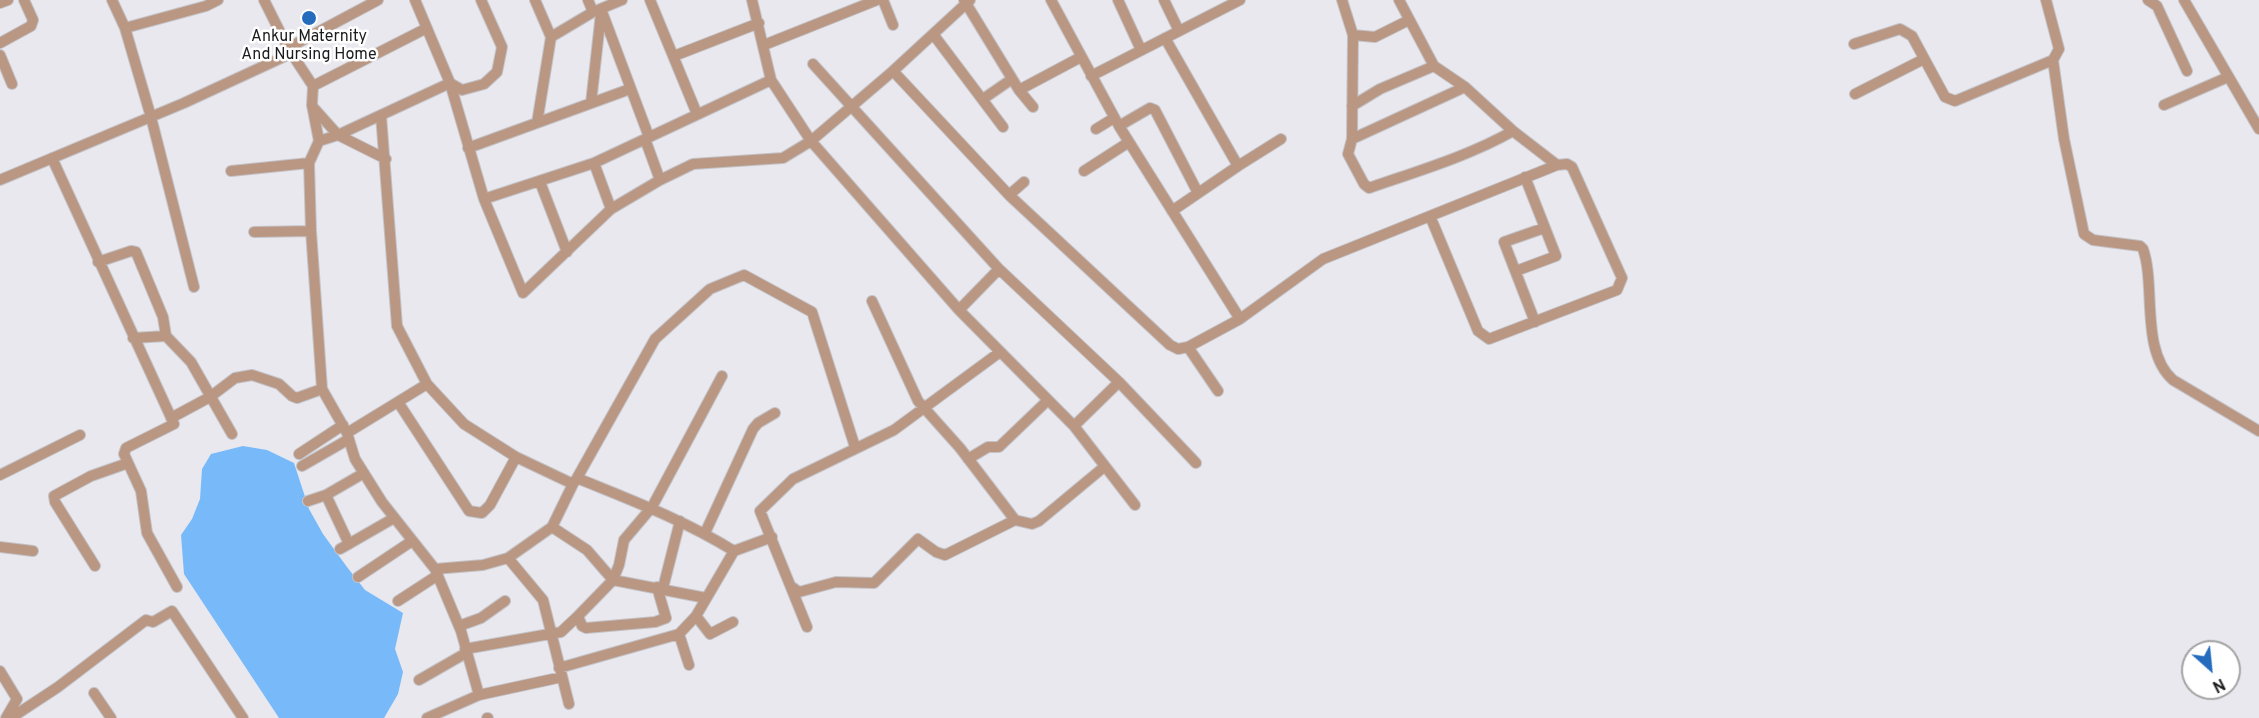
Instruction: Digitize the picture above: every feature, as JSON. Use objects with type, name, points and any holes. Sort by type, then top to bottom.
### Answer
[{"type":"street","points":[[0,3],[8,0]]},
{"type":"street","points":[[0,43],[31,26],[33,20],[24,0]]},
{"type":"street","points":[[112,0],[124,28],[151,117],[194,287]]},
{"type":"street","points":[[124,28],[206,6],[218,0]]},
{"type":"street","points":[[265,0],[290,51],[313,86],[312,105],[319,141],[309,164],[311,231],[322,389],[346,433],[355,459],[394,518],[436,572],[459,626],[479,695]]},
{"type":"street","points":[[0,180],[151,117],[290,51],[378,0]]},
{"type":"street","points":[[415,0],[425,29],[450,83],[484,199],[523,293],[611,209],[660,180],[693,164],[783,158],[811,141],[893,71],[967,1],[1012,79],[1033,107]]},
{"type":"street","points":[[450,83],[462,90],[484,84],[497,72],[502,47],[481,0]]},
{"type":"street","points":[[536,0],[551,37],[537,123]]},
{"type":"street","points":[[588,0],[597,10],[630,89],[660,180]]},
{"type":"street","points":[[551,37],[597,10],[622,0]]},
{"type":"street","points":[[650,0],[697,114]]},
{"type":"street","points":[[752,0],[771,80],[811,141],[960,310],[1074,426],[1136,505]]},
{"type":"street","points":[[764,45],[877,0]]},
{"type":"street","points":[[883,0],[893,25]]},
{"type":"street","points":[[1051,0],[1117,122],[1240,319]]},
{"type":"street","points":[[1118,0],[1141,50]]},
{"type":"street","points":[[1164,0],[1179,31]]},
{"type":"street","points":[[1091,76],[1179,31],[1219,5],[1240,0]]},
{"type":"street","points":[[1342,0],[1353,34],[1352,140],[1348,154],[1364,184],[1370,188],[1490,144],[1513,131]]},
{"type":"street","points":[[1399,0],[1434,66],[1465,87],[1513,131],[1557,165]]},
{"type":"street","points":[[2046,0],[2059,49],[2053,60],[2064,139],[2084,234],[2093,240],[2140,246],[2143,249],[2150,321],[2164,370],[2173,380],[2259,430]]},
{"type":"street","points":[[2148,0],[2157,6],[2187,71]]},
{"type":"street","points":[[2184,0],[2259,129]]},
{"type":"street","points":[[591,103],[597,10]]},
{"type":"street","points":[[1353,34],[1375,37],[1409,20]]},
{"type":"street","points":[[674,56],[759,23]]},
{"type":"street","points":[[313,86],[425,29]]},
{"type":"street","points":[[1854,44],[1900,29],[1904,30],[1912,36],[1945,97],[1955,101],[2053,60]]},
{"type":"street","points":[[933,34],[1003,127]]},
{"type":"street","points":[[1165,38],[1238,166]]},
{"type":"street","points":[[0,55],[12,84]]},
{"type":"street","points":[[1019,90],[1081,57]]},
{"type":"street","points":[[1855,94],[1924,59]]},
{"type":"street","points":[[813,64],[999,269],[1119,382],[1196,463]]},
{"type":"street","points":[[1352,106],[1380,89],[1434,66]]},
{"type":"street","points":[[893,71],[1009,195],[1170,345],[1179,349],[1188,347],[1240,319],[1323,259],[1525,177],[1557,165],[1567,164],[1572,167],[1622,278],[1617,290],[1489,339],[1478,331],[1430,216]]},
{"type":"street","points":[[2164,105],[2228,77]]},
{"type":"street","points":[[983,99],[1012,79]]},
{"type":"street","points":[[484,199],[594,163],[771,80]]},
{"type":"street","points":[[319,141],[338,135],[450,83]]},
{"type":"street","points":[[1352,140],[1465,87]]},
{"type":"street","points":[[468,148],[630,89]]},
{"type":"street","points":[[312,105],[338,135],[386,159]]},
{"type":"street","points":[[1096,129],[1150,108],[1155,110],[1198,193]]},
{"type":"street","points":[[381,115],[397,326],[427,384],[464,424],[516,458],[652,507],[705,533],[734,551]]},
{"type":"street","points":[[1172,211],[1281,139]]},
{"type":"street","points":[[1084,171],[1129,142]]},
{"type":"street","points":[[52,158],[174,424],[126,448],[124,454],[141,491],[147,533],[177,588]]},
{"type":"street","points":[[594,163],[611,209]]},
{"type":"street","points":[[231,171],[309,164]]},
{"type":"street","points":[[1516,271],[1556,256],[1525,177]]},
{"type":"street","points":[[540,182],[567,252]]},
{"type":"street","points":[[1009,195],[1024,182]]},
{"type":"street","points":[[1535,322],[1504,242],[1544,228]]},
{"type":"street","points":[[254,232],[311,231]]},
{"type":"street","points":[[98,262],[131,250],[136,252],[164,317],[166,336],[191,362],[232,434]]},
{"type":"street","points":[[960,310],[999,269]]},
{"type":"street","points":[[398,601],[436,572],[483,565],[508,558],[552,527],[575,481],[655,339],[710,289],[744,275],[812,312],[855,447]]},
{"type":"street","points":[[872,302],[918,400],[1015,520],[1032,524],[1039,521],[1104,467]]},
{"type":"street","points":[[133,338],[166,336]]},
{"type":"street","points":[[1188,347],[1218,391]]},
{"type":"street","points":[[807,627],[760,511],[793,479],[894,430],[1000,352]]},
{"type":"street","points":[[171,418],[210,397],[235,378],[252,375],[279,384],[297,398],[322,389]]},
{"type":"street","points":[[419,680],[466,651],[561,632],[578,616],[613,580],[619,565],[624,540],[652,507],[722,376]]},
{"type":"street","points":[[1074,426],[1119,382]]},
{"type":"street","points":[[302,466],[346,433],[427,384]]},
{"type":"street","points":[[968,459],[988,447],[999,447],[1047,401]]},
{"type":"street","points":[[398,402],[469,511],[482,513],[490,505],[516,458]]},
{"type":"street","points":[[705,533],[753,429],[758,423],[775,413]]},
{"type":"street","points":[[299,454],[346,433]]},
{"type":"street","points":[[0,475],[80,435]]},
{"type":"street","points":[[95,566],[55,502],[54,496],[91,476],[128,463]]},
{"type":"street","points":[[308,501],[326,495],[364,473]]},
{"type":"street","points":[[326,495],[345,546],[394,518]]},
{"type":"street","points":[[792,587],[799,592],[836,582],[874,583],[918,539],[936,552],[945,555],[1015,520]]},
{"type":"street","points":[[578,616],[582,626],[586,628],[655,622],[666,618],[660,588],[680,521]]},
{"type":"street","points":[[552,527],[587,549],[613,580],[706,598]]},
{"type":"street","points":[[427,718],[479,695],[679,634],[696,616],[734,551],[772,537]]},
{"type":"street","points":[[358,577],[412,541]]},
{"type":"street","points":[[0,547],[33,551]]},
{"type":"street","points":[[508,558],[543,600],[569,704]]},
{"type":"street","points":[[459,626],[481,618],[506,601]]},
{"type":"street","points":[[8,718],[58,687],[146,620],[153,622],[172,611],[243,718]]},
{"type":"street","points":[[696,616],[710,634],[733,622]]},
{"type":"street","points":[[679,634],[689,665]]},
{"type":"street","points":[[0,671],[17,699],[8,718]]},
{"type":"street","points":[[94,693],[111,718]]},
{"type":"water","points":[[243,446],[267,450],[294,463],[309,509],[323,534],[365,590],[403,613],[395,649],[403,672],[398,694],[384,718],[279,718],[184,574],[181,535],[192,519],[200,499],[202,469],[211,454]]},
{"type":"place","name":"Ankur Maternity And Nursing Home","points":[[309,18]]}]
